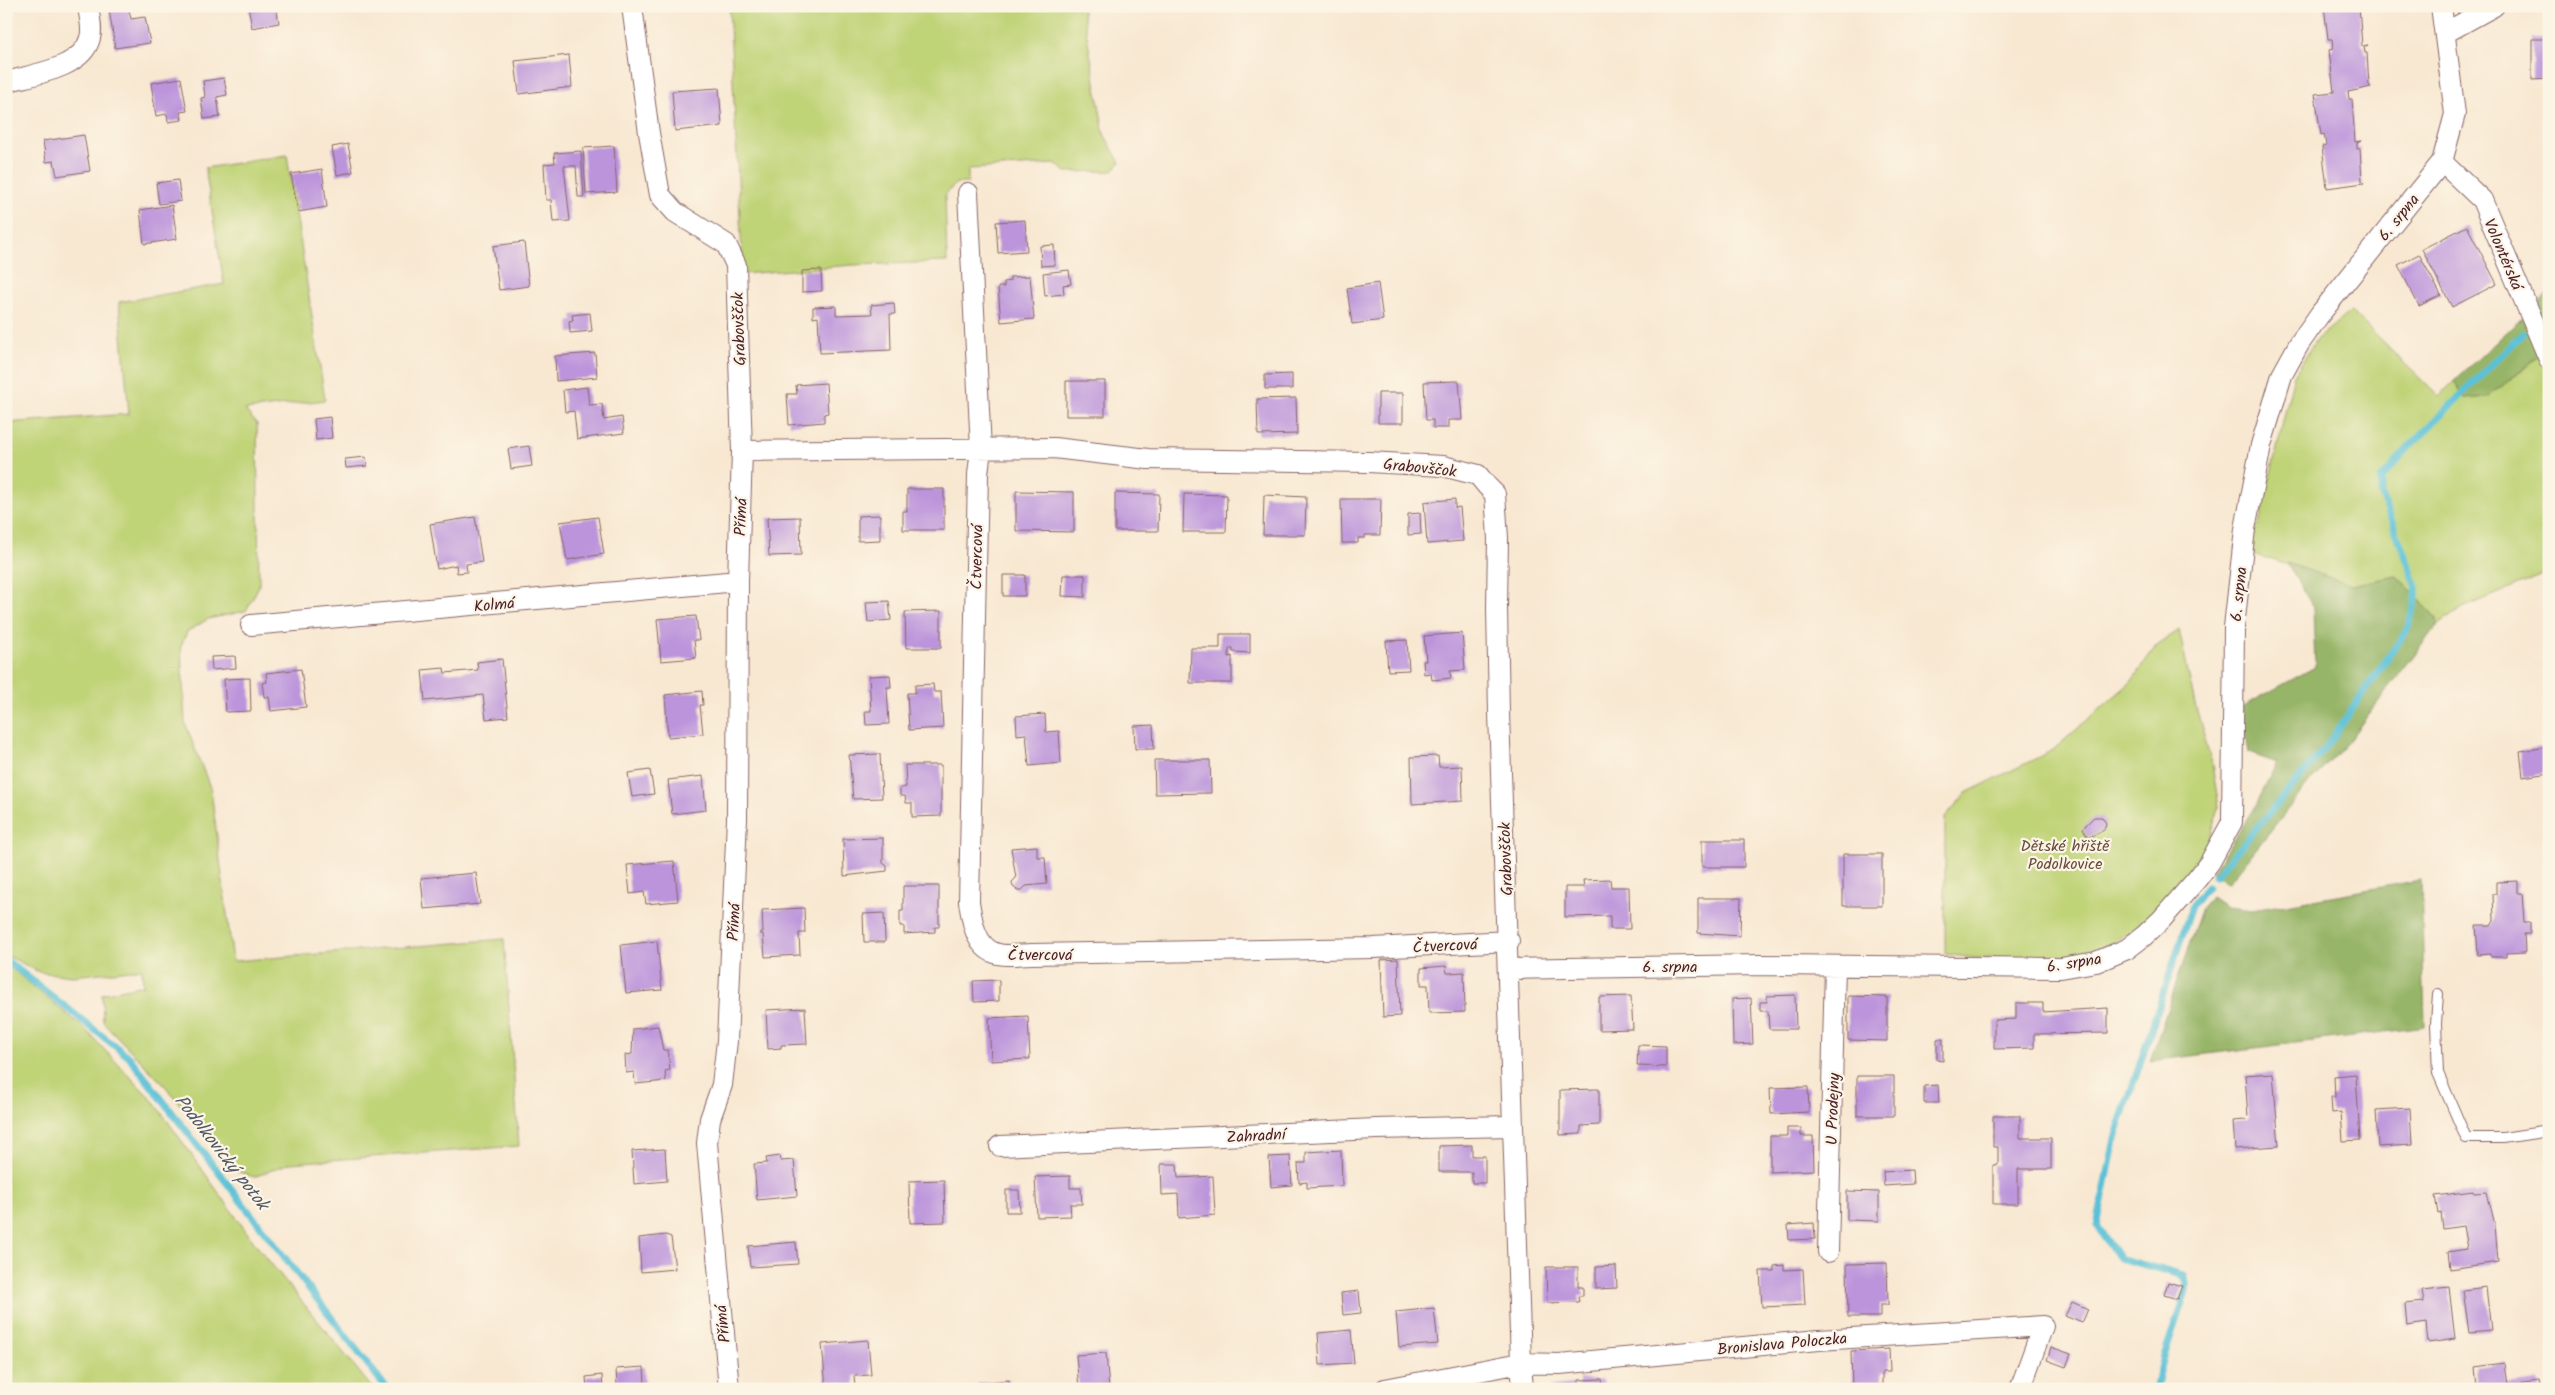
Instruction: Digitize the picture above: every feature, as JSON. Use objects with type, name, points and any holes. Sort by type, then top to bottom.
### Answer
[{"type":"street","points":[[6,82],[63,64],[82,55],[91,37],[88,6]]},
{"type":"street","name":"Grabovščok","points":[[632,6],[649,133],[660,194],[675,212],[726,244],[736,266],[742,452],[1054,448],[1148,458],[1295,460],[1433,465],[1478,475],[1495,494],[1498,538],[1496,608],[1509,969]]},
{"type":"street","name":"6. srpna","points":[[1509,969],[1598,966],[2061,968],[2096,962],[2126,949],[2162,920],[2210,862],[2232,822],[2234,627],[2245,529],[2252,492],[2261,446],[2282,375],[2299,344],[2320,314],[2442,162],[2455,114],[2441,6]]},
{"type":"street","points":[[2445,33],[2494,6]]},
{"type":"street","name":"Volontérská","points":[[2442,162],[2482,200],[2549,358]]},
{"type":"street","points":[[968,193],[981,449]]},
{"type":"street","name":"Čtvercová","points":[[981,449],[978,474],[970,902],[973,928],[981,942],[995,954],[1061,954],[1373,948],[1509,941]]},
{"type":"street","name":"Přímá","points":[[729,1389],[708,1143],[710,1119],[722,1085],[727,1041],[737,819],[738,581],[742,452]]},
{"type":"street","name":"Kolmá","points":[[251,625],[738,581]]},
{"type":"street","name":"U Prodejny","points":[[1828,1252],[1835,966]]},
{"type":"street","points":[[1509,969],[1512,1126],[1523,1389]]},
{"type":"street","name":"Zahradní","points":[[1000,1146],[1366,1130],[1512,1126]]},
{"type":"street","name":"Bronislava Poloczka","points":[[1521,1363],[1559,1364],[1828,1339],[2043,1326],[2020,1389]]},
{"type":"street","points":[[1385,1389],[1521,1363]]},
{"type":"lane","points":[[2438,994],[2436,1024],[2438,1073],[2466,1138],[2503,1138],[2549,1131]]},
{"type":"green space","points":[[729,6],[1082,6],[1104,134],[1120,163],[1112,171],[1066,172],[1056,164],[968,169],[968,183],[956,183],[945,195],[947,262],[852,265],[743,274]]},
{"type":"green space","points":[[287,155],[325,400],[245,410],[257,424],[259,586],[246,611],[208,619],[187,632],[181,646],[185,723],[211,790],[233,961],[504,939],[519,1146],[290,1163],[254,1177],[234,1170],[166,1087],[103,1022],[102,994],[143,985],[142,969],[72,976],[39,972],[6,955],[6,423],[129,414],[119,302],[224,284],[205,168]]},
{"type":"green space","points":[[2549,293],[2549,348],[2488,397],[2466,399],[2454,381]]},
{"type":"green space","points":[[2351,311],[2439,397],[2454,381],[2466,399],[2515,376],[2549,348],[2549,572],[2463,608],[2437,625],[2437,619],[2397,576],[2351,585],[2235,548],[2259,524],[2294,375],[2317,339]]},
{"type":"green space","points":[[2287,563],[2351,585],[2397,576],[2437,619],[2437,625],[2343,748],[2311,780],[2228,884],[2212,872],[2253,811],[2277,763],[2249,753],[2242,707],[2315,667],[2313,607]]},
{"type":"green space","name":"Dětské hřiště Podolkovice","points":[[2179,630],[2194,700],[2212,765],[2219,807],[2205,849],[2166,904],[2115,942],[2065,960],[1974,958],[1945,954],[1945,818],[1966,793],[2053,750],[2131,682],[2156,646]]},
{"type":"green space","points":[[2421,880],[2425,1027],[2150,1061],[2201,910],[2211,897],[2226,907],[2253,910]]},
{"type":"green space","points":[[6,964],[84,1028],[154,1102],[256,1245],[373,1389],[6,1389]]},
{"type":"building","points":[[128,6],[131,19],[145,17],[150,43],[115,48],[109,9]]},
{"type":"building","points":[[248,6],[276,6],[279,23],[252,28]]},
{"type":"building","points":[[2324,6],[2359,6],[2362,46],[2368,45],[2364,47],[2365,53],[2367,53],[2369,85],[2371,87],[2348,92],[2349,99],[2352,99],[2355,142],[2361,141],[2357,143],[2357,149],[2360,148],[2362,181],[2364,183],[2327,188],[2322,146],[2326,145],[2324,134],[2321,135],[2315,94],[2334,92],[2329,50],[2333,49],[2332,39],[2328,39]]},
{"type":"building","points":[[2532,39],[2549,39],[2549,79],[2532,80]]},
{"type":"building","points":[[569,55],[572,87],[519,94],[515,61]]},
{"type":"building","points":[[181,78],[187,111],[180,112],[182,120],[168,122],[167,114],[156,116],[151,83]]},
{"type":"building","points":[[224,78],[227,95],[217,97],[220,117],[204,119],[201,98],[205,97],[203,81]]},
{"type":"building","points":[[719,88],[722,126],[675,131],[672,91]]},
{"type":"building","points":[[84,135],[90,171],[57,176],[54,161],[46,162],[43,141]]},
{"type":"building","points":[[348,144],[353,172],[337,175],[332,147]]},
{"type":"building","points":[[614,146],[617,192],[586,194],[583,148]]},
{"type":"building","points":[[581,151],[584,197],[578,197],[576,166],[564,166],[570,221],[553,222],[551,200],[546,200],[544,164],[555,163],[554,153]]},
{"type":"building","points":[[322,169],[327,207],[298,212],[291,174]]},
{"type":"building","points":[[178,180],[181,201],[159,204],[156,183]]},
{"type":"building","points":[[9,182],[11,202],[6,202],[6,183]]},
{"type":"building","points":[[172,205],[177,239],[144,244],[140,210]]},
{"type":"building","points":[[1025,220],[1027,251],[998,253],[996,222]]},
{"type":"building","points":[[2467,226],[2497,284],[2452,307],[2422,249]]},
{"type":"building","points":[[524,242],[529,286],[499,290],[493,246]]},
{"type":"building","points":[[1054,245],[1055,265],[1041,266],[1040,246]]},
{"type":"building","points":[[2419,254],[2441,295],[2419,306],[2398,265]]},
{"type":"building","points":[[821,270],[822,291],[802,292],[802,271]]},
{"type":"building","points":[[1069,270],[1071,284],[1063,285],[1064,294],[1045,296],[1043,273]]},
{"type":"building","points":[[1030,276],[1034,319],[1001,322],[998,287],[1004,287],[1004,282],[1010,281],[1010,277]]},
{"type":"building","points":[[1378,283],[1383,320],[1352,324],[1347,288]]},
{"type":"building","points":[[894,303],[895,314],[890,314],[891,350],[820,353],[818,317],[813,318],[813,307],[836,306],[836,315],[872,314],[871,305]]},
{"type":"building","points":[[590,313],[592,331],[570,333],[569,321],[573,320],[572,315]]},
{"type":"building","points":[[595,353],[597,377],[556,381],[555,356]]},
{"type":"building","points":[[1292,374],[1292,389],[1265,389],[1265,375]]},
{"type":"building","points":[[1066,381],[1105,381],[1105,416],[1066,416]]},
{"type":"building","points":[[1459,381],[1462,420],[1448,420],[1448,428],[1433,428],[1433,420],[1426,420],[1424,382]]},
{"type":"building","points":[[826,383],[828,413],[824,414],[824,422],[789,425],[787,394],[797,394],[796,385]]},
{"type":"building","points":[[587,387],[589,405],[602,404],[604,420],[622,417],[624,433],[577,439],[574,411],[565,412],[563,390]]},
{"type":"building","points":[[1378,393],[1403,393],[1403,423],[1378,423]]},
{"type":"building","points":[[1296,398],[1297,434],[1258,435],[1257,399]]},
{"type":"building","points":[[330,417],[332,438],[316,440],[314,419]]},
{"type":"building","points":[[529,446],[532,466],[511,469],[508,449]]},
{"type":"building","points":[[366,457],[367,466],[346,468],[345,459]]},
{"type":"building","points":[[907,489],[944,489],[944,530],[903,530],[903,511],[907,511]]},
{"type":"building","points":[[1016,491],[1074,492],[1074,532],[1016,531]]},
{"type":"building","points":[[1115,493],[1159,494],[1158,531],[1115,531]]},
{"type":"building","points":[[1184,494],[1227,495],[1226,532],[1183,532]]},
{"type":"building","points":[[1264,495],[1306,497],[1305,535],[1263,535]]},
{"type":"building","points":[[1341,499],[1381,499],[1380,535],[1365,535],[1365,538],[1358,538],[1358,543],[1342,543]]},
{"type":"building","points":[[1455,499],[1455,508],[1460,507],[1463,541],[1427,544],[1424,502]]},
{"type":"building","points":[[1420,513],[1421,534],[1408,535],[1408,514]]},
{"type":"building","points":[[880,515],[880,540],[858,541],[858,516]]},
{"type":"building","points":[[475,517],[482,562],[466,564],[467,572],[457,573],[456,565],[437,569],[430,524]]},
{"type":"building","points":[[598,517],[604,554],[567,560],[560,522]]},
{"type":"building","points":[[800,517],[801,555],[769,556],[767,518]]},
{"type":"building","points":[[1003,575],[1025,575],[1025,596],[1003,596]]},
{"type":"building","points":[[1063,575],[1085,575],[1085,597],[1062,596]]},
{"type":"building","points":[[889,601],[891,620],[868,622],[866,602]]},
{"type":"building","points":[[941,611],[941,648],[906,648],[905,612]]},
{"type":"building","points":[[696,616],[699,640],[694,640],[696,658],[661,661],[657,619]]},
{"type":"building","points":[[1462,633],[1465,670],[1450,671],[1451,678],[1432,680],[1431,673],[1424,674],[1423,661],[1426,661],[1424,636]]},
{"type":"building","points":[[1220,634],[1250,634],[1250,653],[1233,652],[1233,648],[1229,648],[1229,657],[1232,656],[1232,683],[1190,683],[1191,648],[1220,648]]},
{"type":"building","points":[[1407,640],[1409,670],[1388,671],[1386,641]]},
{"type":"building","points":[[235,656],[236,668],[212,670],[211,657]]},
{"type":"building","points":[[502,659],[508,717],[486,719],[483,695],[425,701],[422,670],[444,668],[445,673],[478,670],[477,662]]},
{"type":"building","points":[[301,669],[306,707],[271,711],[269,697],[264,697],[262,683],[267,682],[266,673]]},
{"type":"building","points":[[890,675],[891,687],[887,687],[889,724],[866,725],[865,711],[871,711],[869,676]]},
{"type":"building","points":[[250,678],[251,711],[226,712],[224,679]]},
{"type":"building","points":[[933,684],[934,692],[941,692],[943,728],[909,730],[907,693],[915,693],[915,685]]},
{"type":"building","points":[[702,691],[703,705],[700,705],[703,734],[668,737],[665,695]]},
{"type":"building","points":[[1045,714],[1046,732],[1059,731],[1061,763],[1029,766],[1026,734],[1017,735],[1016,716]]},
{"type":"building","points":[[1153,725],[1154,749],[1135,749],[1134,726]]},
{"type":"building","points":[[2549,747],[2549,773],[2523,777],[2520,751]]},
{"type":"building","points":[[880,754],[882,798],[853,799],[849,755]]},
{"type":"building","points":[[1438,756],[1439,767],[1462,766],[1463,801],[1412,804],[1411,757]]},
{"type":"building","points":[[1154,760],[1210,760],[1211,793],[1155,794]]},
{"type":"building","points":[[905,765],[941,765],[941,816],[912,817],[912,803],[906,803],[905,796],[900,796],[900,788],[906,787]]},
{"type":"building","points":[[650,770],[654,794],[632,797],[628,773]]},
{"type":"building","points":[[703,776],[706,810],[672,814],[668,780]]},
{"type":"building","points":[[2549,806],[2549,838],[2547,839],[2543,807]]},
{"type":"building","points":[[2094,817],[2102,817],[2106,823],[2104,830],[2088,838],[2083,828]]},
{"type":"building","points":[[883,838],[883,863],[887,866],[887,871],[844,876],[843,839]]},
{"type":"building","points":[[1702,840],[1744,840],[1744,867],[1702,867]]},
{"type":"building","points":[[1037,846],[1037,857],[1045,857],[1047,884],[1026,886],[1022,890],[1017,890],[1013,887],[1012,882],[1016,878],[1011,848]]},
{"type":"building","points":[[1843,854],[1882,854],[1882,906],[1843,906]]},
{"type":"building","points":[[674,861],[678,901],[646,904],[644,892],[630,894],[627,865]]},
{"type":"building","points":[[476,873],[480,904],[424,909],[421,878]]},
{"type":"building","points":[[1610,879],[1611,887],[1629,887],[1630,929],[1610,929],[1610,916],[1565,917],[1565,887],[1584,887],[1583,880]]},
{"type":"building","points":[[2518,881],[2518,893],[2522,893],[2524,922],[2530,922],[2530,934],[2524,934],[2525,952],[2506,953],[2506,957],[2491,957],[2491,954],[2478,955],[2476,925],[2491,925],[2494,920],[2493,894],[2496,894],[2496,882]]},
{"type":"building","points":[[903,886],[939,886],[939,927],[935,927],[935,932],[904,934],[904,926],[900,926],[900,911],[903,911]]},
{"type":"building","points":[[1698,898],[1741,898],[1740,936],[1698,933]]},
{"type":"building","points":[[804,908],[805,933],[799,933],[800,955],[765,957],[763,934],[760,934],[760,932],[763,932],[762,910]]},
{"type":"building","points":[[884,913],[885,942],[864,942],[863,914]]},
{"type":"building","points":[[657,941],[662,990],[626,993],[621,945]]},
{"type":"building","points":[[1398,959],[1400,1016],[1383,1017],[1381,960]]},
{"type":"building","points":[[1446,966],[1447,973],[1464,972],[1465,1012],[1429,1013],[1428,985],[1421,985],[1421,968]]},
{"type":"building","points":[[999,980],[999,1001],[974,1002],[973,981]]},
{"type":"building","points":[[1795,995],[1796,1029],[1769,1029],[1768,1011],[1760,1011],[1760,1002],[1767,1002],[1767,996]]},
{"type":"building","points":[[1631,996],[1633,1029],[1599,1030],[1599,997]]},
{"type":"building","points":[[1848,996],[1887,997],[1887,1041],[1848,1040]]},
{"type":"building","points":[[1751,998],[1753,1044],[1733,1045],[1732,999]]},
{"type":"building","points":[[2016,1003],[2043,1003],[2043,1012],[2108,1008],[2108,1033],[2034,1034],[2034,1048],[1994,1049],[1994,1020],[2016,1019]]},
{"type":"building","points":[[805,1008],[807,1044],[781,1045],[781,1048],[768,1049],[766,1010]]},
{"type":"building","points":[[1028,1016],[1030,1059],[991,1061],[989,1018]]},
{"type":"building","points":[[658,1026],[663,1050],[668,1050],[670,1070],[665,1071],[666,1081],[635,1084],[634,1072],[626,1073],[625,1055],[632,1054],[633,1029]]},
{"type":"building","points":[[1937,1039],[1943,1039],[1943,1061],[1937,1060]]},
{"type":"building","points":[[1638,1045],[1666,1046],[1666,1067],[1637,1066]]},
{"type":"building","points":[[2273,1073],[2279,1146],[2235,1149],[2233,1121],[2245,1120],[2248,1117],[2245,1075]]},
{"type":"building","points":[[2356,1074],[2360,1140],[2343,1141],[2341,1112],[2332,1113],[2331,1097],[2335,1097],[2334,1076]]},
{"type":"building","points":[[1857,1076],[1894,1076],[1894,1116],[1857,1116]]},
{"type":"building","points":[[1938,1085],[1939,1103],[1924,1103],[1924,1086]]},
{"type":"building","points":[[1808,1087],[1809,1112],[1771,1114],[1770,1088]]},
{"type":"building","points":[[1599,1089],[1599,1125],[1581,1126],[1581,1134],[1560,1135],[1560,1090]]},
{"type":"building","points":[[2410,1108],[2412,1145],[2378,1147],[2376,1110]]},
{"type":"building","points":[[1993,1116],[2020,1116],[2020,1138],[2051,1138],[2051,1169],[2018,1169],[2018,1204],[1993,1204],[1993,1165],[1998,1165],[1998,1147],[1993,1147]]},
{"type":"building","points":[[1787,1128],[1801,1128],[1801,1136],[1813,1136],[1814,1170],[1770,1172],[1770,1136],[1787,1136]]},
{"type":"building","points":[[1472,1145],[1472,1156],[1485,1156],[1485,1183],[1472,1183],[1472,1172],[1439,1172],[1439,1146]]},
{"type":"building","points":[[665,1149],[667,1181],[634,1184],[632,1151]]},
{"type":"building","points":[[1341,1150],[1342,1186],[1307,1188],[1307,1182],[1299,1183],[1298,1163],[1306,1163],[1306,1152]]},
{"type":"building","points":[[780,1156],[781,1161],[794,1160],[797,1196],[757,1200],[754,1164],[767,1163],[766,1158]]},
{"type":"building","points":[[1290,1156],[1292,1185],[1271,1187],[1269,1157]]},
{"type":"building","points":[[1161,1164],[1177,1164],[1178,1178],[1213,1176],[1215,1215],[1179,1218],[1178,1194],[1162,1195]]},
{"type":"building","points":[[1912,1170],[1913,1184],[1884,1186],[1883,1172]]},
{"type":"building","points":[[1070,1176],[1070,1188],[1081,1188],[1082,1204],[1070,1204],[1071,1216],[1037,1217],[1035,1177]]},
{"type":"building","points":[[944,1180],[945,1222],[910,1223],[909,1181]]},
{"type":"building","points":[[1006,1190],[1019,1190],[1020,1212],[1006,1212]]},
{"type":"building","points":[[1847,1191],[1879,1192],[1879,1221],[1847,1220]]},
{"type":"building","points":[[2473,1191],[2474,1193],[2487,1192],[2495,1225],[2498,1262],[2450,1269],[2448,1252],[2467,1249],[2463,1226],[2443,1229],[2441,1213],[2438,1214],[2435,1196]]},
{"type":"building","points":[[1814,1223],[1815,1239],[1789,1240],[1788,1225]]},
{"type":"building","points":[[666,1235],[671,1237],[675,1269],[641,1272],[639,1238]]},
{"type":"building","points":[[796,1242],[798,1264],[750,1267],[748,1246]]},
{"type":"building","points":[[1887,1263],[1888,1305],[1880,1305],[1880,1317],[1848,1317],[1847,1264]]},
{"type":"building","points":[[1784,1265],[1784,1270],[1803,1269],[1805,1305],[1762,1307],[1760,1271],[1774,1271],[1774,1266]]},
{"type":"building","points":[[1616,1266],[1617,1288],[1596,1289],[1596,1267]]},
{"type":"building","points":[[1546,1267],[1578,1267],[1578,1287],[1583,1287],[1583,1296],[1578,1296],[1579,1302],[1547,1303]]},
{"type":"building","points":[[2168,1282],[2182,1286],[2177,1299],[2164,1295]]},
{"type":"building","points":[[2449,1287],[2455,1339],[2428,1343],[2426,1323],[2407,1326],[2405,1304],[2424,1302],[2422,1290]]},
{"type":"building","points":[[2486,1287],[2491,1330],[2469,1332],[2463,1290]]},
{"type":"building","points":[[1359,1291],[1361,1313],[1343,1315],[1341,1293]]},
{"type":"building","points":[[2072,1302],[2088,1309],[2082,1323],[2065,1316]]},
{"type":"building","points":[[1434,1308],[1438,1344],[1399,1347],[1396,1312]]},
{"type":"building","points":[[1351,1330],[1354,1363],[1320,1365],[1318,1333]]},
{"type":"building","points":[[868,1340],[871,1375],[854,1376],[855,1389],[826,1389],[822,1344]]},
{"type":"building","points":[[2051,1347],[2071,1354],[2066,1367],[2047,1360]]},
{"type":"building","points":[[1889,1349],[1890,1372],[1882,1372],[1882,1389],[1852,1389],[1851,1351]]},
{"type":"building","points":[[1106,1353],[1109,1389],[1079,1389],[1076,1355]]},
{"type":"building","points":[[2504,1363],[2507,1384],[2539,1380],[2541,1389],[2477,1389],[2475,1367]]},
{"type":"building","points":[[644,1367],[645,1383],[617,1385],[616,1369]]},
{"type":"building","points":[[602,1375],[603,1389],[587,1389],[586,1377]]},
{"type":"building","points":[[1602,1379],[1603,1389],[1579,1389],[1579,1380]]},
{"type":"building","points":[[1009,1380],[1009,1389],[978,1389],[978,1383]]},
{"type":"building","points":[[1573,1384],[1574,1389],[1551,1389],[1551,1386]]},
{"type":"waterway","points":[[2543,320],[2549,316]]},
{"type":"waterway","points":[[2215,876],[2323,751],[2409,627],[2417,587],[2381,493],[2381,479],[2409,447],[2523,333]]},
{"type":"waterway","points":[[2156,1389],[2164,1356],[2188,1285],[2184,1276],[2119,1258],[2097,1226],[2115,1139],[2192,906],[2207,887]]},
{"type":"waterway","name":"Podolkovický potok","points":[[6,960],[129,1057],[387,1389]]}]
